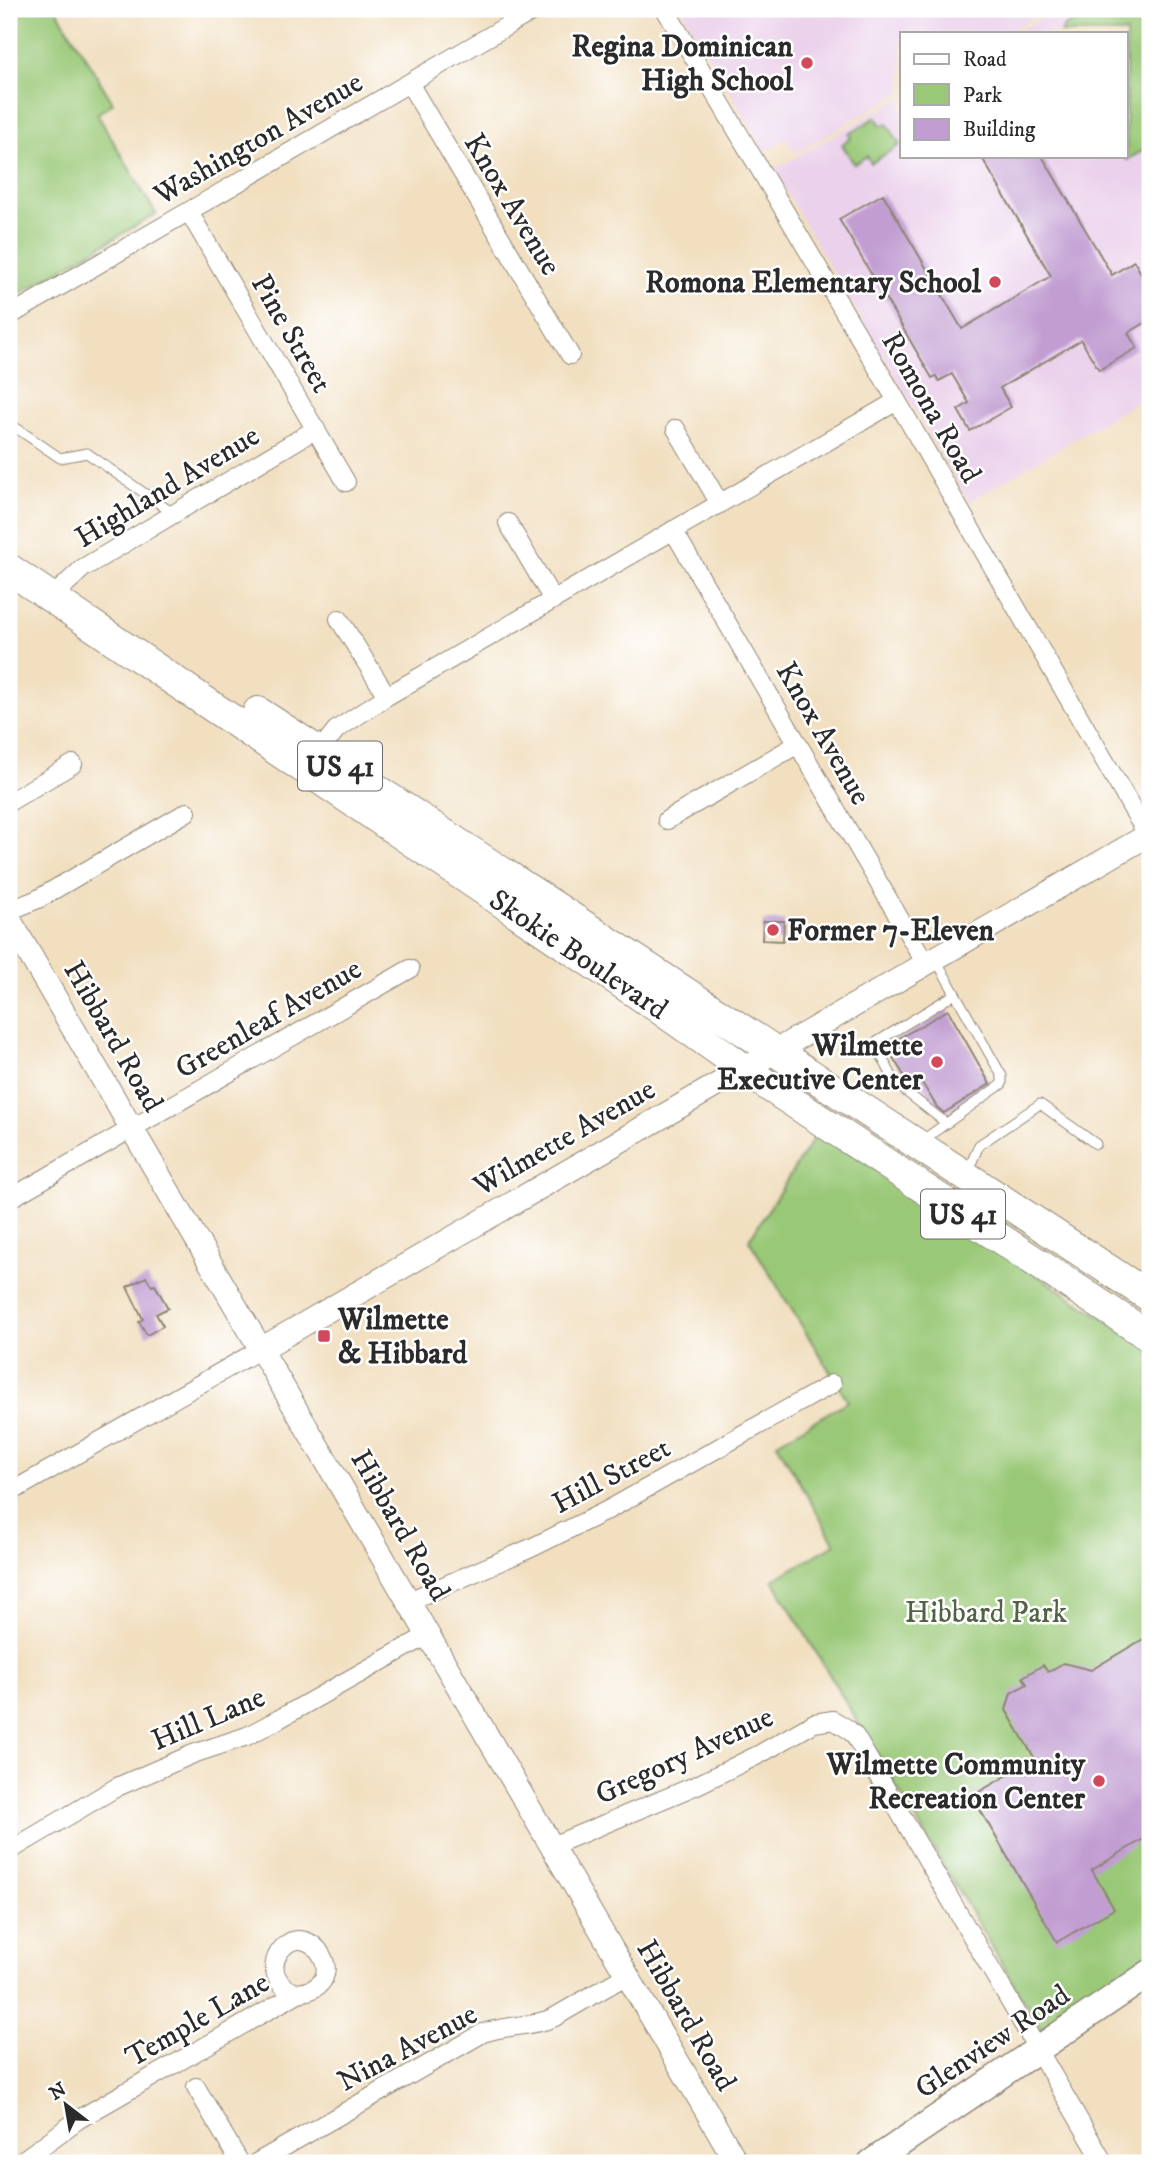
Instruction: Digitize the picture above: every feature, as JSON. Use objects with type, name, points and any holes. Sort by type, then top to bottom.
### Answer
[{"type":"main road","name":"Skokie Boulevard","points":[[9,549],[59,591],[313,761],[744,1069],[1148,1331]]},
{"type":"main road","name":"Skokie Boulevard","points":[[9,569],[59,591]]},
{"type":"main road","name":"Skokie Boulevard","points":[[313,761],[776,1050],[1150,1297]]},
{"type":"main road","name":"Glenview Road","points":[[870,2163],[1150,1973]]},
{"type":"street","name":"Washington Avenue","points":[[9,316],[536,9]]},
{"type":"street","name":"Romona Road","points":[[665,9],[1149,835]]},
{"type":"street","name":"Knox Avenue","points":[[409,83],[570,355]]},
{"type":"street","name":"Pine Street","points":[[188,212],[346,482]]},
{"type":"street","points":[[313,761],[336,730],[387,696],[897,401]]},
{"type":"street","name":"Highland Avenue","points":[[59,591],[83,568],[316,429]]},
{"type":"street","points":[[676,429],[720,504]]},
{"type":"street","points":[[508,523],[553,600]]},
{"type":"street","name":"Knox Avenue","points":[[673,530],[797,744],[931,961]]},
{"type":"street","points":[[339,619],[387,696]]},
{"type":"street","points":[[667,820],[797,744]]},
{"type":"street","points":[[9,802],[73,764]]},
{"type":"street","points":[[9,911],[38,899],[187,812]]},
{"type":"street","name":"Wilmette Avenue","points":[[9,1493],[1149,835]]},
{"type":"street","name":"Hibbard Road","points":[[9,919],[737,2163]]},
{"type":"street","name":"Greenleaf Avenue","points":[[9,1199],[410,970]]},
{"type":"street","name":"Hill Street","points":[[409,1601],[531,1548],[608,1510],[832,1384]]},
{"type":"street","name":"Hill Lane","points":[[9,1851],[117,1787],[247,1735],[428,1635]]},
{"type":"street","name":"Gregory Avenue","points":[[552,1846],[697,1785],[760,1754],[814,1723],[833,1720],[841,1723],[855,1736],[1037,2050]]},
{"type":"street","name":"Nina Avenue","points":[[256,2163],[483,2033],[542,2023],[627,1975]]},
{"type":"street","name":"Temple Lane","points":[[19,2163],[79,2119],[298,1993]]},
{"type":"street","points":[[1037,2050],[1104,2163]]},
{"type":"street","points":[[196,2087],[240,2163]]},
{"type":"lane","points":[[9,423],[60,458],[87,453],[174,514]]},
{"type":"lane","points":[[918,1144],[1002,1084],[1002,1076],[956,994],[931,961]]},
{"type":"lane","points":[[946,1123],[896,1084],[875,1043],[956,994]]},
{"type":"lane","points":[[967,1176],[979,1145],[1040,1104],[1096,1144]]},
{"type":"shaded area","name":"Regina Dominican High School","points":[[681,9],[1049,9],[1008,32],[900,32],[900,93],[795,153],[786,139],[765,152]]},
{"type":"shaded area","name":"Romona Elementary School","points":[[1057,9],[1150,9],[1150,394],[969,502],[773,170],[900,98],[900,158],[1128,158],[1128,32],[1016,32]]},
{"type":"green space","points":[[9,9],[56,9],[113,103],[97,114],[156,214],[9,300]]},
{"type":"green space","points":[[1095,9],[1150,9],[1150,146],[1127,160],[1128,32],[1061,32],[1063,28]]},
{"type":"green space","points":[[876,117],[881,126],[887,123],[900,145],[871,163],[867,156],[854,164],[842,144],[851,138],[849,134]]},
{"type":"green space","name":"Hibbard Park","points":[[818,1131],[1150,1349],[1150,1953],[1041,2029],[773,1580],[835,1544],[777,1443],[848,1401],[749,1240]]},
{"type":"building","points":[[982,158],[1043,158],[1112,275],[1134,261],[1150,289],[1150,320],[1128,333],[1137,348],[1099,370],[1081,340],[1000,388],[1011,407],[970,431],[958,410],[969,403],[952,374],[939,381],[936,376],[932,378],[839,219],[883,194],[962,329],[1051,276]]},
{"type":"building","name":"Former 7-Eleven","points":[[763,921],[784,921],[783,941],[762,940]]},
{"type":"building","name":"Wilmette Executive Center","points":[[948,1010],[990,1084],[944,1113],[937,1107],[919,1078],[909,1084],[886,1046]]},
{"type":"building","points":[[146,1277],[152,1286],[155,1285],[168,1308],[156,1314],[163,1326],[147,1335],[139,1322],[143,1319],[127,1287]]},
{"type":"building","name":"Wilmette Community Recreation Center","points":[[1150,1635],[1150,1835],[1092,1870],[1114,1909],[1057,1942],[972,1796],[1035,1759],[1006,1710],[1011,1693],[1027,1684],[1023,1677],[1043,1665],[1048,1672],[1063,1663],[1091,1670]]},
{"type":"place","name":"Regina Dominican High School","points":[[807,63]]},
{"type":"place","name":"Romona Elementary School","points":[[995,282]]},
{"type":"place","name":"Former 7-Eleven","points":[[773,930]]},
{"type":"place","name":"Wilmette Executive Center","points":[[937,1062]]},
{"type":"place","name":"Wilmette & Hibbard","points":[[324,1336]]},
{"type":"place","name":"Wilmette Community Recreation Center","points":[[1099,1781]]}]
